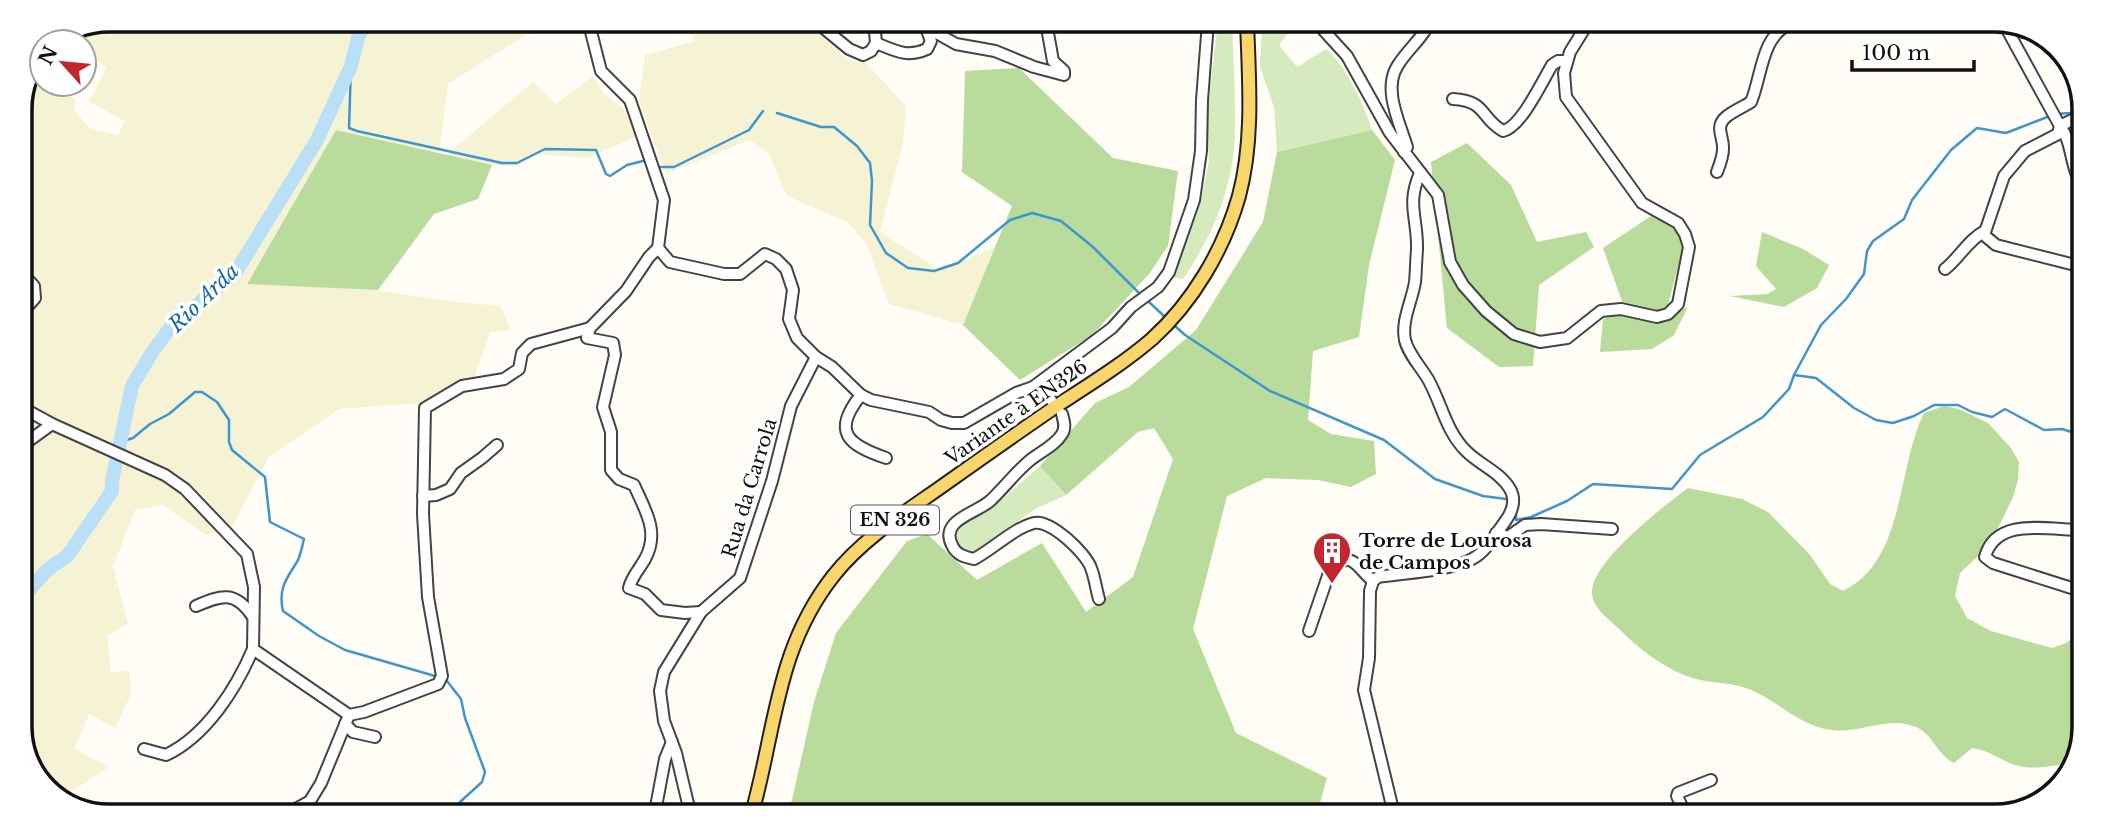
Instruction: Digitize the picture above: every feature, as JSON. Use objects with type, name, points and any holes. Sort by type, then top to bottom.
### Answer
[{"type":"main road","points":[[1242,32],[1248,53]]},
{"type":"main road","name":"Variante à EN326","points":[[755,804],[779,688],[796,638],[814,604],[835,574],[882,530],[989,452],[1135,352],[1168,323],[1189,298],[1223,240],[1239,195],[1249,121],[1247,32]]},
{"type":"street","points":[[591,32],[601,71],[630,100],[664,200],[658,248],[626,291],[590,328],[587,338],[613,343],[615,355],[603,407],[611,432],[611,470],[619,479],[634,485],[650,519],[652,536],[646,558],[631,579],[629,588],[645,594],[661,610],[701,612]]},
{"type":"street","points":[[828,32],[849,49],[863,55],[871,51],[876,43],[875,32]]},
{"type":"street","points":[[876,43],[896,52],[915,54],[928,49],[931,41],[928,32]]},
{"type":"street","points":[[934,32],[956,44],[995,51],[1034,67],[1064,75],[1064,71],[1053,61],[1048,32]]},
{"type":"street","points":[[658,248],[670,262],[724,274],[740,274],[765,254],[776,259],[786,270],[793,290],[789,319],[797,338],[816,358],[832,366],[861,395],[871,400],[929,412],[952,423],[964,422],[1016,393],[1033,387],[1112,328],[1131,307],[1158,287],[1169,272],[1194,200],[1201,151],[1207,32]]},
{"type":"street","points":[[1325,32],[1347,56],[1390,133],[1438,195],[1450,262],[1463,285],[1486,311],[1514,334],[1540,342],[1567,338],[1601,311],[1621,309],[1657,317],[1668,314],[1678,304],[1689,247],[1678,223],[1642,203],[1566,97],[1564,74],[1567,61],[1582,32]]},
{"type":"street","points":[[1404,152],[1407,147],[1391,88],[1396,66],[1424,32]]},
{"type":"street","points":[[1717,172],[1723,153],[1719,136],[1720,124],[1724,118],[1751,102],[1763,58],[1780,32]]},
{"type":"street","points":[[2009,33],[2067,135],[2072,162]]},
{"type":"street","points":[[1453,99],[1468,100],[1488,116],[1496,127],[1503,131],[1509,130],[1518,121],[1552,65],[1558,61],[1567,61]]},
{"type":"street","points":[[2056,118],[2072,116]]},
{"type":"street","points":[[2056,118],[2058,134],[2025,151],[2004,176],[1984,235],[1996,245],[2072,264]]},
{"type":"street","points":[[1392,804],[1364,690],[1369,658],[1370,591],[1378,577],[1464,562],[1482,552],[1511,514],[1512,492],[1502,478],[1466,452],[1456,438],[1447,425],[1436,394],[1405,338],[1405,326],[1415,282],[1417,246],[1412,190],[1420,173]]},
{"type":"street","points":[[1945,269],[1956,260],[1968,243],[1985,231]]},
{"type":"street","points":[[32,284],[35,298],[32,301]]},
{"type":"street","points":[[303,804],[316,792],[347,719],[438,684],[442,676],[428,597],[423,496],[425,408],[462,386],[504,379],[519,369],[522,353],[530,344],[590,328]]},
{"type":"street","name":"Rua da Carrola","points":[[688,804],[664,721],[660,691],[664,672],[701,612],[740,578],[772,481],[791,406],[816,358]]},
{"type":"street","points":[[1033,387],[1040,389],[1051,400]]},
{"type":"street","points":[[861,395],[852,406],[845,424],[845,433],[852,442],[886,458]]},
{"type":"street","points":[[32,413],[175,481],[247,554],[254,587],[254,649],[246,667],[211,718],[183,747],[166,755],[144,749]]},
{"type":"street","points":[[1062,414],[1065,423],[1063,433],[1058,439],[1030,460],[989,502],[955,523],[950,532],[950,543],[956,552],[974,559],[1026,527],[1037,522],[1048,524],[1090,565],[1098,599]]},
{"type":"street","points":[[32,439],[52,424]]},
{"type":"street","points":[[423,496],[436,495],[450,489],[461,473],[497,445]]},
{"type":"street","points":[[1496,533],[1508,537],[1525,525],[1541,524],[1612,530]]},
{"type":"street","points":[[2072,530],[2010,530],[1990,545],[1985,557],[1987,561],[2072,588]]},
{"type":"street","points":[[1309,631],[1330,570],[1335,565],[1344,559],[1350,559],[1374,581]]},
{"type":"street","points":[[196,606],[219,596],[230,597],[241,603],[254,618]]},
{"type":"street","points":[[254,649],[347,719],[353,732],[375,737]]},
{"type":"street","points":[[656,804],[665,760],[672,742]]},
{"type":"street","points":[[1681,804],[1678,793],[1711,780]]},
{"type":"shaded area","points":[[531,32],[448,84],[439,153],[336,130],[247,283],[378,290],[500,306],[511,329],[490,333],[473,380],[460,379],[420,403],[339,409],[268,458],[232,528],[206,535],[163,505],[135,510],[113,567],[128,624],[107,636],[111,673],[129,670],[132,692],[115,728],[89,714],[75,749],[109,767],[70,793],[54,781],[42,765],[32,731],[32,109],[33,98],[73,98],[76,101],[74,110],[89,128],[118,135],[125,121],[89,102],[91,98],[98,98],[98,84],[106,68],[98,60],[98,33]]},
{"type":"shaded area","points":[[690,32],[817,32],[848,60],[866,63],[906,106],[903,143],[880,232],[940,270],[995,247],[963,325],[889,304],[867,246],[849,223],[787,196],[768,152],[749,140],[666,174],[639,101],[645,55],[695,41]]},
{"type":"shaded area","points":[[593,76],[604,93],[623,108],[638,136],[588,158],[532,154],[517,166],[492,165],[446,155],[533,82],[556,104]]},
{"type":"green space","points":[[1217,32],[1232,32],[1235,117],[1232,166],[1210,233],[1183,279],[1173,277],[1201,200],[1209,161],[1207,114]]},
{"type":"green space","points":[[1262,32],[1289,32],[1279,45],[1297,67],[1326,49],[1354,86],[1372,130],[1277,152],[1274,107],[1260,67]]},
{"type":"green space","points":[[1019,68],[1113,158],[1178,171],[1168,246],[1149,274],[1092,335],[1020,380],[963,325],[1012,206],[962,172],[965,71]]},
{"type":"green space","points":[[336,130],[492,165],[478,199],[434,214],[378,290],[247,284]]},
{"type":"green space","points":[[1372,130],[1395,160],[1369,265],[1359,337],[1313,351],[1308,420],[1331,434],[1374,441],[1376,474],[1351,487],[1318,480],[1266,478],[1227,496],[1193,629],[1236,733],[1327,778],[1320,804],[790,804],[814,702],[836,633],[907,541],[927,534],[977,580],[1042,543],[1086,612],[1133,577],[1173,459],[1154,428],[1138,432],[1066,495],[1040,466],[1095,403],[1129,387],[1196,330],[1263,222],[1277,152]]},
{"type":"green space","points":[[1467,143],[1511,185],[1537,242],[1586,232],[1594,247],[1539,285],[1533,366],[1499,367],[1447,328],[1431,162]]},
{"type":"green space","points":[[1654,214],[1679,231],[1684,243],[1668,305],[1657,313],[1623,304],[1603,248]]},
{"type":"green space","points":[[1762,232],[1803,249],[1829,265],[1817,288],[1784,307],[1730,296],[1768,294],[1776,289],[1756,266]]},
{"type":"green space","points":[[1688,307],[1674,335],[1652,349],[1600,352],[1603,319],[1621,314],[1655,321]]},
{"type":"green space","points":[[1944,406],[1959,409],[1988,423],[2011,448],[2019,462],[2013,497],[1990,545],[1960,573],[1955,596],[1967,618],[1991,631],[2052,648],[2072,638],[2071,741],[2062,764],[2026,767],[1972,748],[1954,763],[1943,755],[1922,730],[1906,724],[1885,724],[1842,731],[1820,727],[1798,718],[1746,688],[1692,678],[1675,671],[1634,643],[1595,603],[1592,592],[1595,579],[1616,550],[1688,488],[1742,499],[1768,512],[1810,555],[1830,584],[1843,591],[1863,577],[1878,558],[1889,536],[1915,435],[1924,413]]},
{"type":"green space","points":[[1040,466],[1066,495],[1035,509],[977,551],[966,552],[958,544],[956,535],[959,528],[994,506]]},
{"type":"waterway","name":"Rio Arda","points":[[32,587],[47,570],[68,555],[112,491],[132,386],[172,325],[234,275],[317,140],[351,66],[360,32]]},
{"type":"waterway","points":[[351,66],[349,128],[357,131],[502,163],[517,163],[545,149],[596,150],[606,174],[610,176],[627,165],[647,160]]},
{"type":"waterway","points":[[659,167],[674,167],[749,130],[763,111]]},
{"type":"waterway","points":[[2056,114],[2072,112]]},
{"type":"waterway","points":[[777,113],[821,127],[834,127],[857,146],[870,163],[870,225],[886,253],[908,268],[934,271],[958,263],[1010,220],[1032,213],[1061,221],[1093,247],[1138,292]]},
{"type":"waterway","points":[[1516,511],[1516,520],[1531,517],[1567,501],[1593,484],[1672,489],[1700,455],[1763,417],[1789,389],[1821,325],[1846,299],[1864,274],[1867,251],[1873,241],[1904,219],[1912,200],[1951,150],[1977,128],[2006,133],[2050,116]]},
{"type":"waterway","points":[[1149,302],[1164,316]]},
{"type":"waterway","points":[[1175,326],[1270,391],[1384,440],[1435,479],[1483,496],[1506,499]]},
{"type":"waterway","points":[[1794,375],[1816,378],[1854,408],[1876,420],[1893,423],[1934,405],[1958,405],[1992,417],[2005,409],[2044,430],[2062,429],[2072,432]]},
{"type":"waterway","points":[[120,442],[133,438],[150,424],[169,414],[195,392],[202,392],[217,402],[229,420],[229,442],[232,450],[265,477],[270,522],[304,539],[298,559],[282,590],[283,611],[345,650],[435,676]]},
{"type":"waterway","points":[[447,681],[461,699],[465,718],[485,772],[482,782],[459,804]]},
{"type":"place","name":"Torre de Lourosa de Campos","points":[[1332,585]]}]
